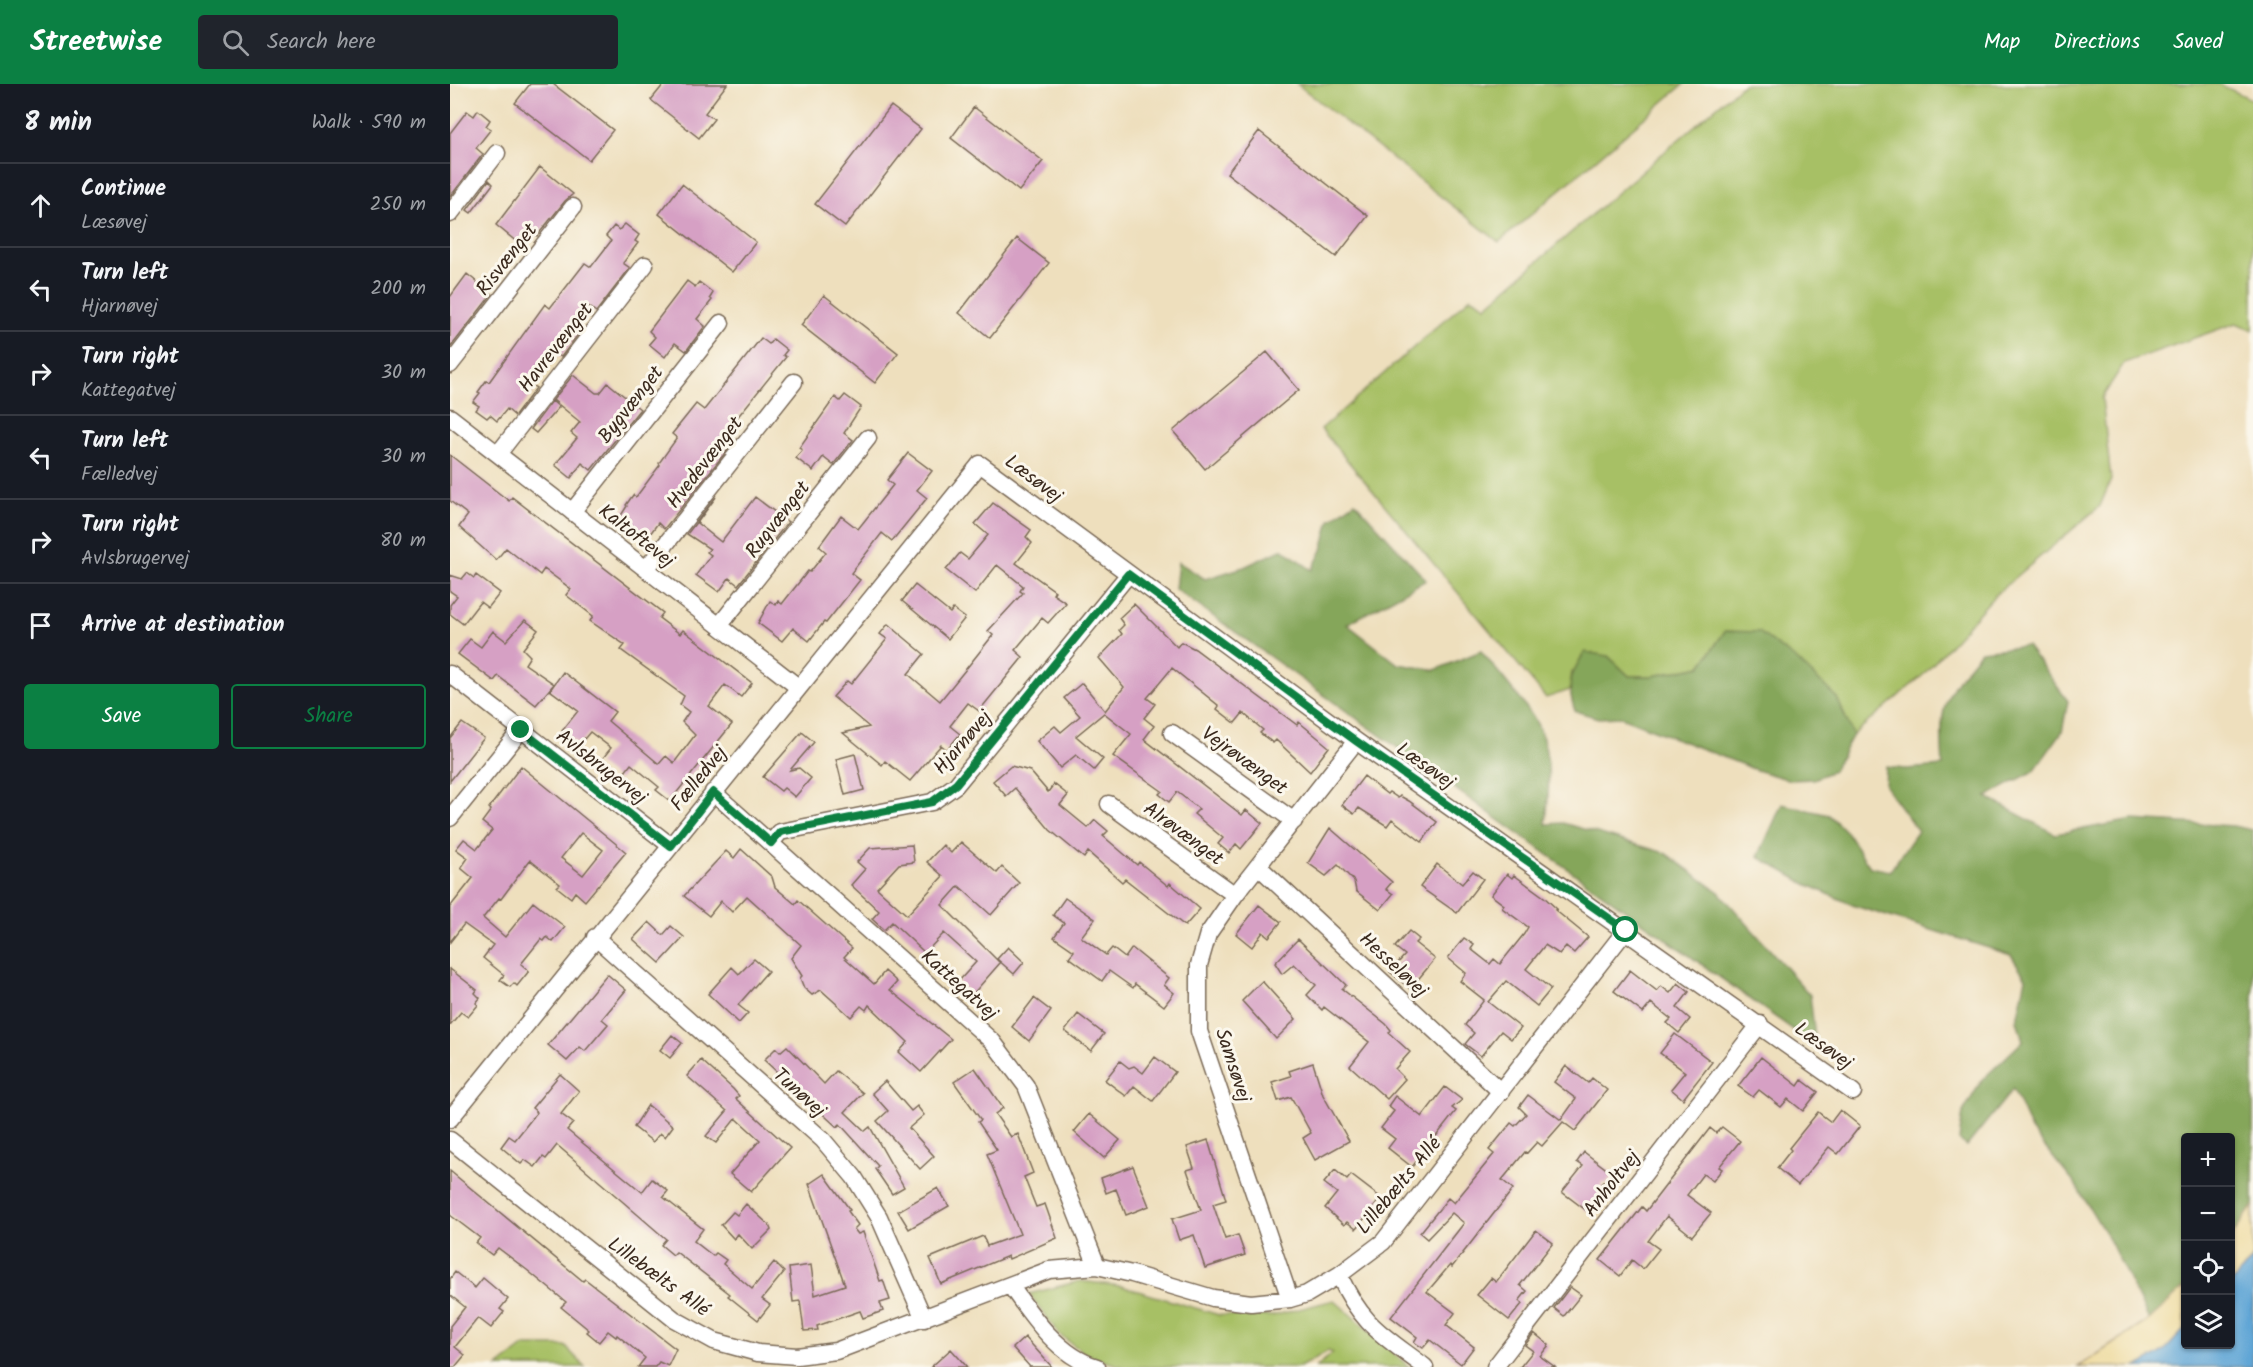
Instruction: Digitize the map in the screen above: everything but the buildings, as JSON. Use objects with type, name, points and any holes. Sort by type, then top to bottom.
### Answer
[{"type":"street","points":[[450,214],[497,153]]},
{"type":"street","name":"Risvænget","points":[[450,365],[573,207]]},
{"type":"street","name":"Havrevænget","points":[[498,454],[645,265]]},
{"type":"street","name":"Bygvænget","points":[[572,512],[721,323]]},
{"type":"street","name":"Hvedevænget","points":[[646,569],[794,381]]},
{"type":"street","name":"Kaltoftevej","points":[[450,417],[798,687]]},
{"type":"street","name":"Rugvænget","points":[[719,626],[868,438]]},
{"type":"street","name":"Læsøvej","points":[[980,464],[1356,741],[1760,1024],[1853,1092]]},
{"type":"street","name":"Fælledvej","points":[[450,1119],[980,464]]},
{"type":"street","name":"Hjarnøvej","points":[[771,843],[780,832],[932,802],[956,784],[1128,574]]},
{"type":"street","name":"Avlsbrugervej","points":[[450,674],[671,846]]},
{"type":"street","points":[[450,818],[521,730]]},
{"type":"street","name":"Vejrøvænget","points":[[1172,733],[1294,821]]},
{"type":"street","name":"Samsøvej","points":[[1290,1299],[1199,1031],[1199,965],[1208,934],[1235,895],[1356,741]]},
{"type":"street","name":"Kattegatvej","points":[[713,792],[993,1042],[1026,1086],[1097,1266]]},
{"type":"street","name":"Alrøvænget","points":[[1109,804],[1235,895]]},
{"type":"street","name":"Hesseløvej","points":[[1259,867],[1501,1092]]},
{"type":"street","name":"Lillebælts Allé","points":[[450,1140],[674,1319],[714,1341],[758,1353],[797,1356],[836,1351],[1049,1270],[1097,1266],[1213,1298],[1251,1303],[1290,1299],[1306,1294],[1340,1275],[1383,1242],[1626,930]]},
{"type":"street","name":"Tunøvej","points":[[595,937],[823,1140],[854,1177],[879,1217],[924,1319]]},
{"type":"street","name":"Anholtvej","points":[[1495,1367],[1760,1024]]},
{"type":"street","points":[[1340,1275],[1352,1303],[1366,1322],[1425,1367]]},
{"type":"street","points":[[1010,1285],[1031,1315],[1068,1352],[1097,1367]]},
{"type":"green space","points":[[1297,84],[1684,84],[1499,242]]},
{"type":"green space","points":[[1743,84],[2219,84],[2253,100],[2253,330],[2236,323],[2124,363],[2102,398],[2111,480],[2100,506],[1995,595],[1923,675],[1853,735],[1837,698],[1725,631],[1701,666],[1653,676],[1629,676],[1608,656],[1572,671],[1570,690],[1546,698],[1321,429],[1471,297],[1486,306]]},
{"type":"green space","points":[[1355,502],[1426,580],[1347,624],[1398,664],[1435,670],[1481,651],[1521,700],[1539,728],[1548,763],[1549,788],[1546,824],[1563,823],[1665,853],[1719,892],[1810,995],[1816,1046],[1175,589],[1178,562],[1205,579],[1244,567],[1283,549],[1312,570],[1322,550],[1330,520]]},
{"type":"green space","points":[[1725,631],[1759,632],[1797,660],[1837,698],[1853,735],[1833,771],[1814,779],[1790,780],[1756,770],[1621,717],[1598,718],[1575,711],[1570,687],[1571,680],[1585,652],[1608,656],[1629,676],[1653,676],[1701,666]]},
{"type":"green space","points":[[2027,646],[2068,701],[2062,732],[2034,771],[1986,797],[2055,834],[2133,820],[2233,826],[2253,830],[2253,1206],[2235,1231],[2235,1133],[2181,1133],[2181,1291],[2149,1320],[2110,1241],[2075,1184],[2031,1130],[2013,1089],[1967,1146],[1959,1140],[1963,1112],[1982,1080],[2023,1041],[2017,1020],[2026,978],[2011,955],[1855,906],[1806,884],[1758,857],[1782,804],[1829,815],[1847,833],[1870,867],[1890,871],[1918,831],[1885,786],[1886,767],[1906,769],[1943,766],[1942,729],[1946,703],[1958,680],[1981,651]]},
{"type":"green space","points":[[1080,1281],[1121,1286],[1219,1315],[1272,1316],[1334,1300],[1409,1367],[1316,1367],[1333,1353],[1328,1351],[1300,1367],[1125,1367],[1090,1357],[1060,1335],[1029,1294]]},
{"type":"green space","points":[[525,1346],[565,1346],[585,1367],[498,1367]]},
{"type":"sand","points":[[2253,1206],[2253,1258],[2235,1278],[2235,1241],[2235,1231]]},
{"type":"sand","points":[[2181,1291],[2181,1333],[2163,1352],[2137,1367],[2078,1367],[2149,1320]]},
{"type":"water","points":[[2253,1258],[2253,1367],[2137,1367],[2163,1352],[2181,1333],[2181,1349],[2235,1349],[2235,1278]]},
{"type":"route","points":[[521,730],[671,846],[713,792],[771,843],[780,832],[932,802],[956,784],[1128,574],[1356,741],[1626,930]]}]
